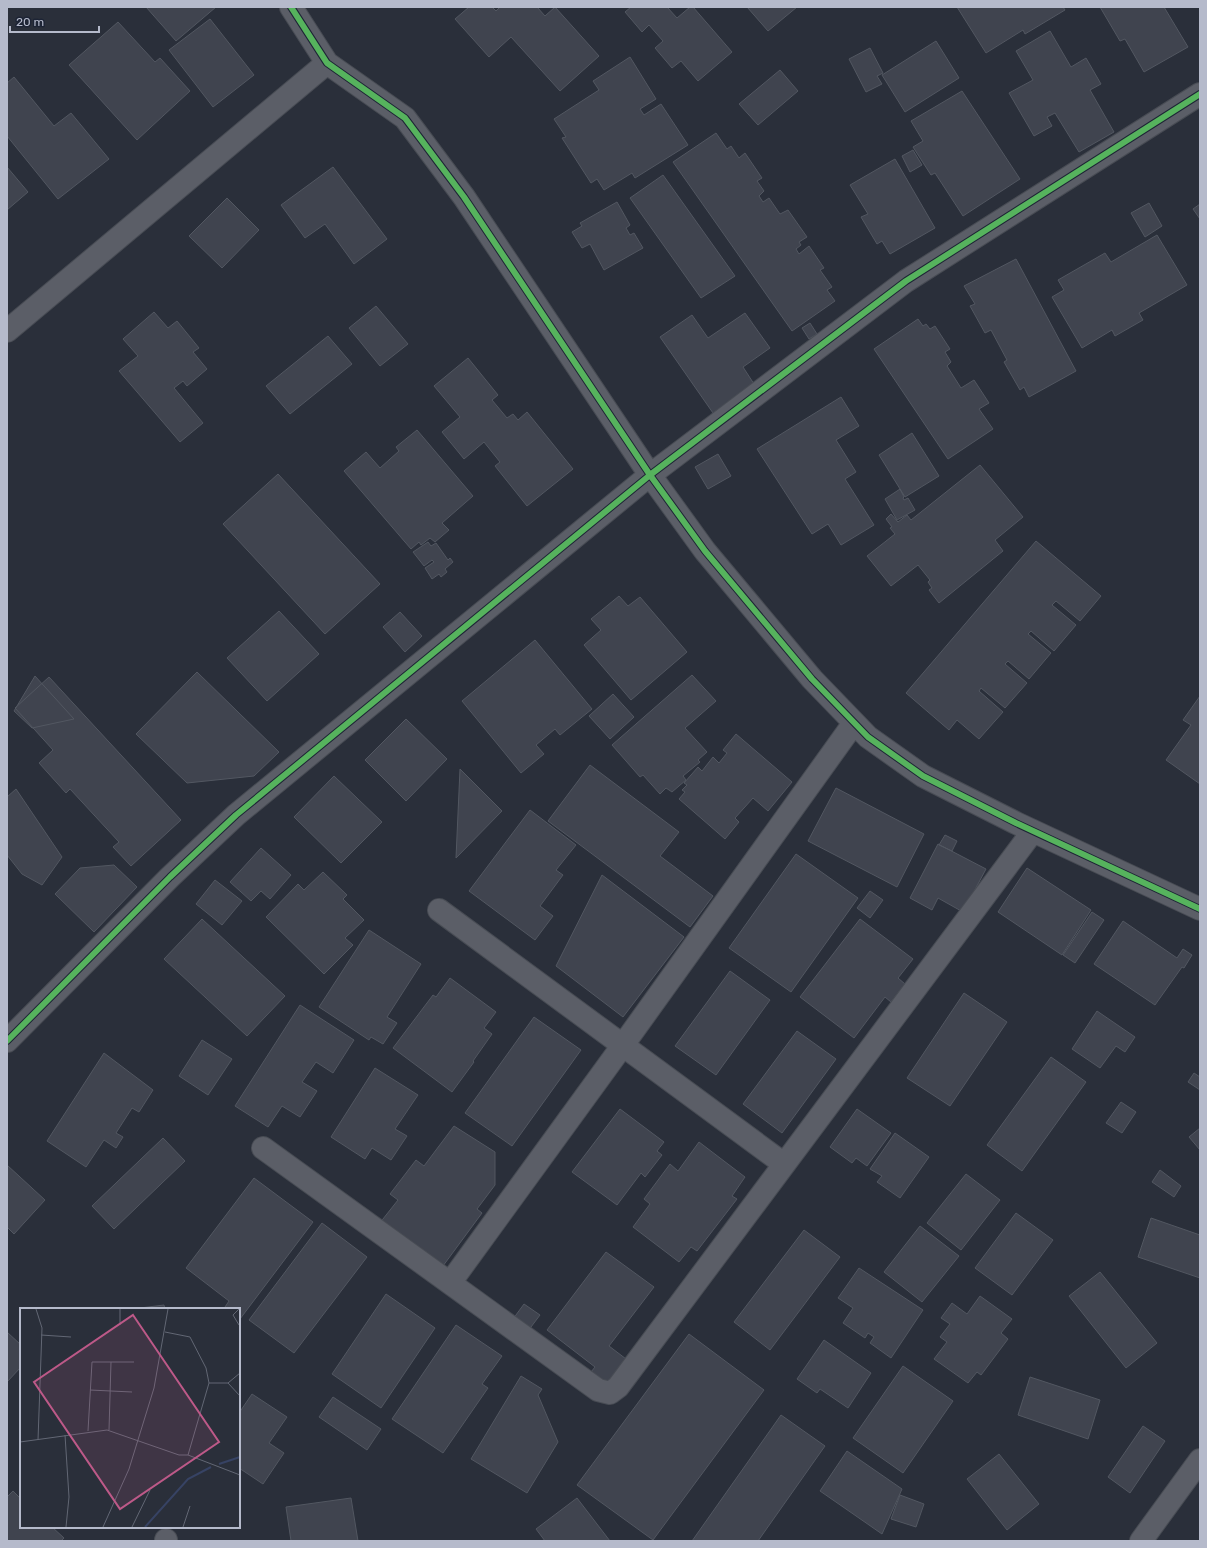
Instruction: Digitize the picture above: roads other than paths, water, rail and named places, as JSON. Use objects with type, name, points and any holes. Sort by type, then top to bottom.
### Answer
[{"type":"street","points":[[291,7],[327,63],[405,118],[464,197],[650,475],[705,551],[812,679],[868,738],[923,776],[1033,831],[1200,909]]},
{"type":"street","points":[[7,331],[327,63]]},
{"type":"street","points":[[7,1041],[170,877],[236,815],[650,475],[906,281],[1200,94]]},
{"type":"street","points":[[450,1283],[854,723]]},
{"type":"street","points":[[263,1148],[598,1390],[610,1393],[618,1387],[1033,831]]},
{"type":"street","points":[[439,910],[784,1164]]},
{"type":"street","points":[[1141,1541],[1200,1460]]}]
